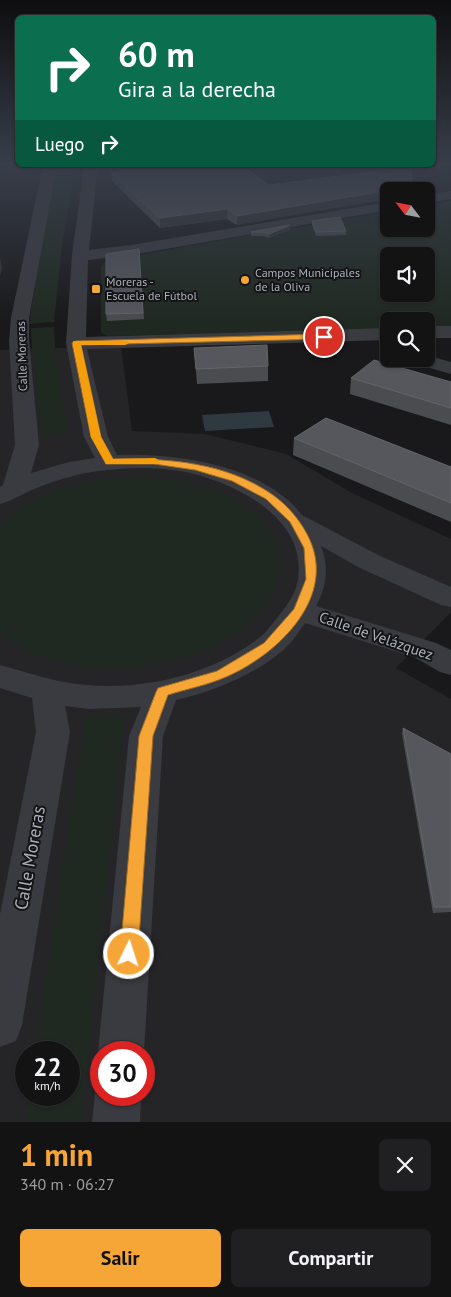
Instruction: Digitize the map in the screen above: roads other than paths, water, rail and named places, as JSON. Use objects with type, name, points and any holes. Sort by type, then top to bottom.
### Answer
[{"type":"street","name":"Calle Moreras","points":[[7,491],[27,445],[10,341],[20,318],[40,217]]},
{"type":"street","points":[[85,217],[80,255],[76,343],[96,437],[110,462]]},
{"type":"street","points":[[80,255],[131,250],[322,217]]},
{"type":"street","points":[[0,324],[20,318]]},
{"type":"street","points":[[435,332],[451,332]]},
{"type":"street","points":[[76,343],[380,334]]},
{"type":"street","points":[[342,336],[380,347]]},
{"type":"street","points":[[435,364],[451,368]]},
{"type":"street","points":[[7,491],[69,469],[110,462],[154,461],[197,467],[236,479],[270,497],[295,520],[368,561],[451,598]]},
{"type":"street","points":[[0,676],[47,692],[85,697],[124,697],[163,692],[222,674],[268,646],[300,610],[312,579],[309,548],[295,520]]},
{"type":"street","name":"Calle de Velázquez","points":[[300,610],[425,650],[451,664]]},
{"type":"street","name":"Calle Moreras","points":[[0,1025],[53,732],[47,692]]},
{"type":"street","points":[[122,1041],[146,736],[163,692]]},
{"type":"street","points":[[116,1122],[117,1106]]},
{"type":"place","name":"Campos Municipales de la Oliva","points":[[245,280]]},
{"type":"place","name":"Moreras - Escuela de Fútbol","points":[[96,289]]}]
